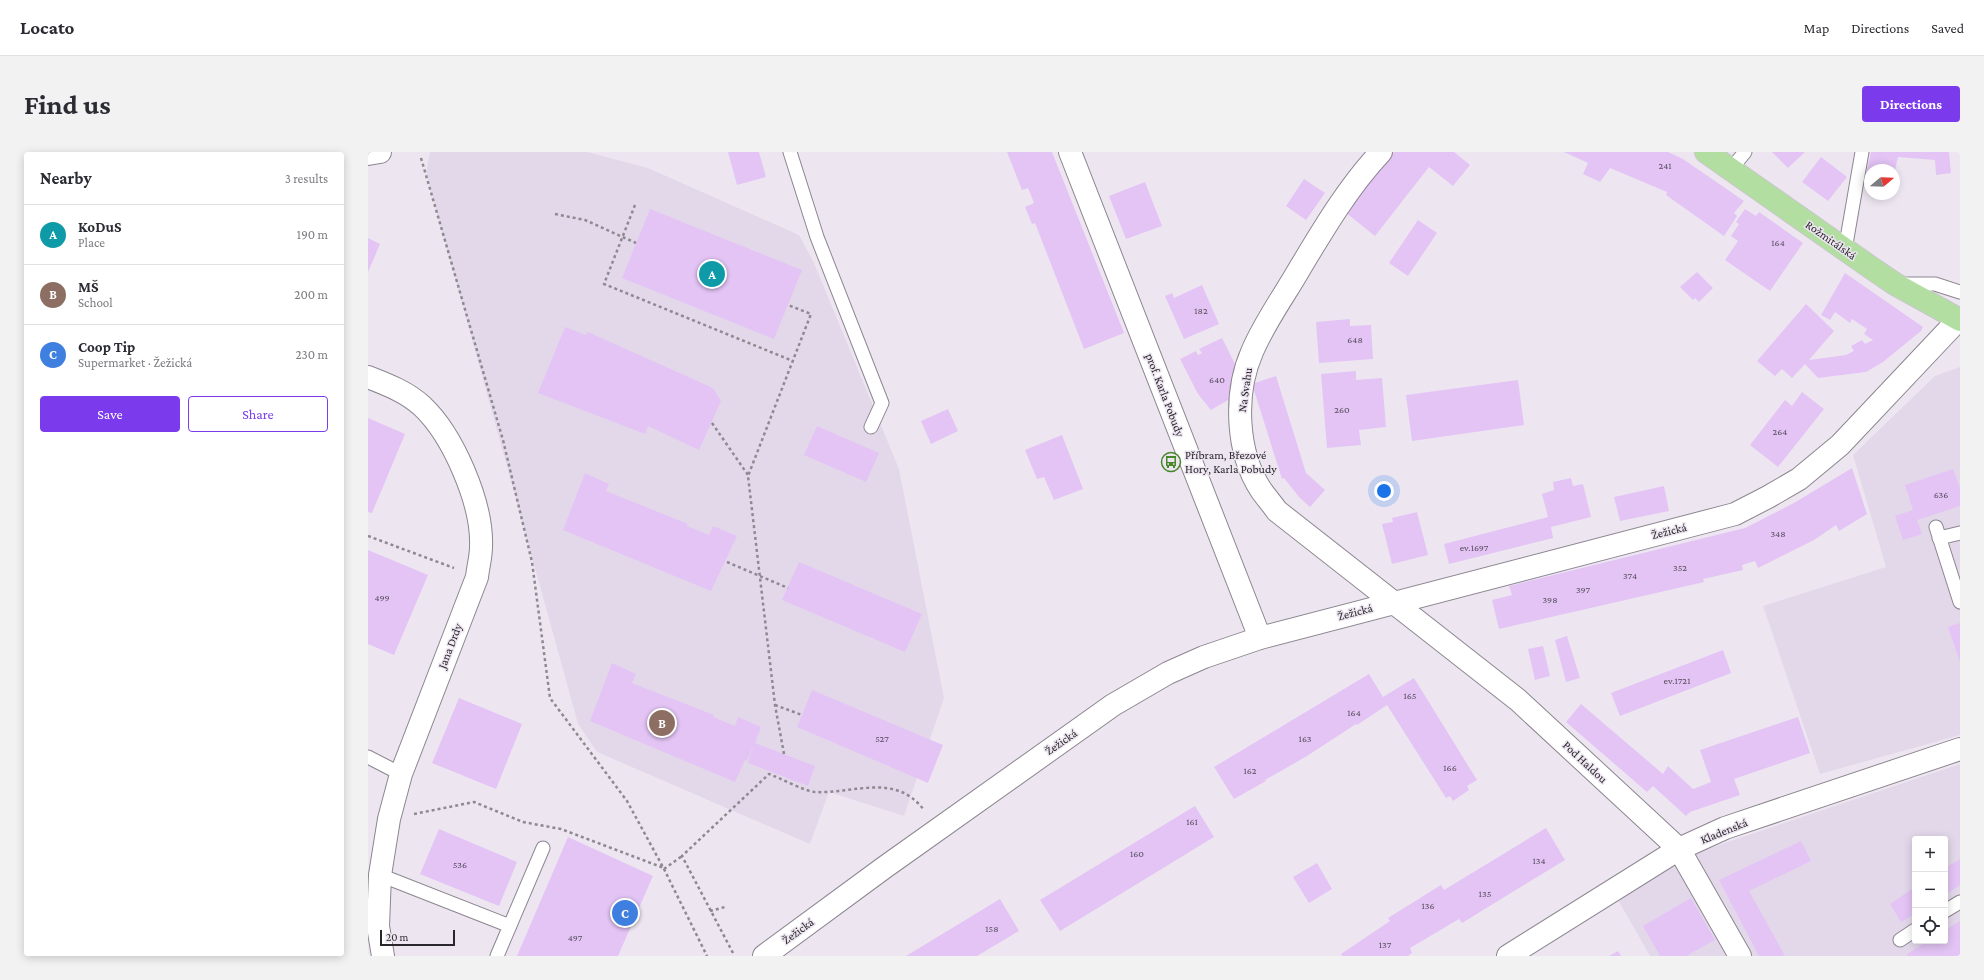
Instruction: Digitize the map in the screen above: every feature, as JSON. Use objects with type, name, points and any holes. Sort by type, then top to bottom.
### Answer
[{"type":"main road","name":"Rožmitálská","points":[[1706,152],[1895,284],[1959,320]]},
{"type":"street","points":[[368,154],[380,152]]},
{"type":"street","name":"prof. Karla Pobudy","points":[[1070,152],[1260,638]]},
{"type":"street","name":"Na Svahu","points":[[1381,152],[1365,169],[1326,224],[1251,353],[1243,382],[1240,410],[1242,440],[1249,464],[1260,489],[1277,511],[1392,602]]},
{"type":"street","name":"Žežická","points":[[764,956],[897,858],[1113,705],[1168,673],[1204,657],[1260,638],[1392,602],[1735,514],[1755,504],[1799,479],[1840,445],[1959,320]]},
{"type":"street","name":"Jana Drdy","points":[[368,377],[392,386],[422,405],[446,436],[465,474],[477,508],[481,546],[477,577],[401,774],[389,819],[380,875],[378,926],[383,956]]},
{"type":"street","name":"Pod Haldou","points":[[1392,602],[1518,700],[1679,850],[1740,956]]},
{"type":"street","name":"Kladenská","points":[[1508,956],[1679,850],[1725,828],[1960,750]]},
{"type":"lane","points":[[790,152],[817,237],[882,403],[871,427]]},
{"type":"lane","points":[[1732,170],[1745,152]]},
{"type":"lane","points":[[1845,250],[1862,152]]},
{"type":"lane","points":[[1895,284],[1935,284],[1960,292]]},
{"type":"lane","points":[[1960,533],[1938,532],[1960,602]]},
{"type":"lane","points":[[368,757],[401,774]]},
{"type":"lane","points":[[497,956],[543,848]]},
{"type":"lane","points":[[380,875],[510,926]]},
{"type":"lane","points":[[1948,910],[1960,902]]},
{"type":"lane","points":[[1900,940],[1912,932]]},
{"type":"path","points":[[421,158],[506,455],[532,562],[550,698],[627,802],[664,869],[707,956]]},
{"type":"path","points":[[636,205],[604,284],[793,360]]},
{"type":"path","points":[[555,214],[585,220],[636,244]]},
{"type":"path","points":[[748,476],[811,314],[788,305]]},
{"type":"path","points":[[712,423],[748,476],[775,704],[784,754]]},
{"type":"path","points":[[368,536],[477,577]]},
{"type":"path","points":[[727,562],[788,588]]},
{"type":"path","points":[[775,704],[802,715]]},
{"type":"path","points":[[664,869],[682,856],[769,774],[814,792],[887,787],[916,800],[927,814]]},
{"type":"path","points":[[389,819],[474,802],[523,822],[561,828],[664,869]]},
{"type":"path","points":[[682,856],[733,953]]},
{"type":"path","points":[[710,911],[725,907]]},
{"type":"shaded area","points":[[430,152],[587,152],[648,168],[799,235],[814,263],[899,469],[944,698],[904,816],[829,792],[810,844],[597,752],[578,724],[426,173]]},
{"type":"shaded area","points":[[1960,367],[1960,735],[1820,774],[1763,606],[1886,567],[1853,455],[1935,376]]},
{"type":"shaded area","points":[[1960,764],[1960,956],[1650,956],[1617,898],[1680,858]]},
{"type":"building","points":[[728,152],[759,152],[766,177],[737,185]]},
{"type":"building","points":[[1007,152],[1052,152],[1124,333],[1084,349],[1035,223],[1032,224],[1025,207],[1034,203],[1028,188],[1022,190]]},
{"type":"building","points":[[1394,152],[1454,152],[1470,165],[1453,186],[1429,167],[1375,236],[1345,212]]},
{"type":"building","points":[[1564,152],[1668,152],[1683,159],[1744,201],[1734,213],[1737,216],[1724,236],[1666,195],[1667,192],[1610,168],[1600,182],[1583,174],[1588,163]]},
{"type":"building","points":[[1772,152],[1805,152],[1788,168]]},
{"type":"building","points":[[1871,152],[1949,152],[1951,173],[1936,175],[1935,160],[1898,157],[1896,164],[1868,164]]},
{"type":"building","points":[[1821,157],[1847,177],[1828,201],[1802,182]]},
{"type":"building","points":[[1304,179],[1325,193],[1306,220],[1286,206]]},
{"type":"building","points":[[1145,182],[1162,226],[1126,239],[1109,196]]},
{"type":"building","points":[[650,209],[802,270],[774,339],[622,278]]},
{"type":"building","points":[[1745,209],[1756,216],[1759,212],[1803,243],[1770,291],[1725,260],[1738,241],[1731,236],[1739,224],[1736,222]]},
{"type":"building","points":[[1418,220],[1437,233],[1408,276],[1389,263]]},
{"type":"building","points":[[368,238],[380,244],[368,272]]},
{"type":"building","points":[[1697,272],[1713,288],[1699,302],[1695,298],[1693,300],[1680,287]]},
{"type":"building","points":[[1845,273],[1923,327],[1921,331],[1883,362],[1866,372],[1818,378],[1805,364],[1792,378],[1782,369],[1775,376],[1757,361],[1806,304],[1834,331],[1809,360],[1846,355],[1854,351],[1851,346],[1862,340],[1865,344],[1873,340],[1864,334],[1867,329],[1852,319],[1850,323],[1835,312],[1830,320],[1821,315]]},
{"type":"building","points":[[1202,285],[1219,324],[1184,339],[1165,296],[1172,293],[1174,298]]},
{"type":"building","points":[[1350,319],[1350,326],[1371,325],[1373,359],[1319,363],[1316,322]]},
{"type":"building","points":[[565,327],[586,335],[588,332],[713,388],[721,401],[699,450],[648,426],[645,434],[538,393]]},
{"type":"building","points":[[1222,338],[1235,364],[1230,399],[1211,410],[1198,394],[1180,359],[1196,351],[1198,355],[1202,353],[1199,349]]},
{"type":"building","points":[[1356,371],[1356,380],[1382,378],[1386,427],[1359,430],[1361,445],[1327,448],[1321,374]]},
{"type":"building","points":[[1276,376],[1306,473],[1325,490],[1310,507],[1299,497],[1284,478],[1282,479],[1252,384]]},
{"type":"building","points":[[1518,380],[1524,425],[1412,441],[1406,395]]},
{"type":"building","points":[[1802,392],[1824,409],[1778,467],[1750,445],[1785,400],[1792,406]]},
{"type":"building","points":[[948,409],[958,431],[931,444],[921,421]]},
{"type":"building","points":[[368,418],[405,434],[372,513],[368,512]]},
{"type":"building","points":[[817,426],[879,453],[866,482],[804,455]]},
{"type":"building","points":[[1062,435],[1083,489],[1054,500],[1044,477],[1037,479],[1025,450]]},
{"type":"building","points":[[1852,468],[1867,514],[1839,531],[1836,525],[1814,540],[1758,568],[1755,561],[1742,565],[1743,570],[1703,579],[1704,582],[1499,629],[1492,600],[1512,595],[1509,586],[1745,528],[1794,503]]},
{"type":"building","points":[[1953,469],[1960,488],[1960,506],[1917,520],[1922,534],[1903,540],[1895,516],[1913,510],[1905,485]]},
{"type":"building","points":[[585,473],[609,484],[606,491],[688,524],[687,526],[709,535],[713,526],[737,536],[711,591],[563,530]]},
{"type":"building","points":[[1571,478],[1573,486],[1583,484],[1591,517],[1551,527],[1553,538],[1449,564],[1444,544],[1548,517],[1542,494],[1554,490],[1553,482]]},
{"type":"building","points":[[1664,486],[1669,511],[1620,521],[1614,497]]},
{"type":"building","points":[[1417,512],[1428,555],[1392,564],[1382,524],[1393,522],[1392,518]]},
{"type":"building","points":[[368,550],[428,575],[394,655],[368,644]]},
{"type":"building","points":[[799,562],[922,614],[905,652],[782,600]]},
{"type":"building","points":[[1960,623],[1960,662],[1948,627]]},
{"type":"building","points":[[1567,636],[1580,678],[1566,682],[1555,640]]},
{"type":"building","points":[[1543,646],[1550,676],[1535,680],[1528,649]]},
{"type":"building","points":[[1723,650],[1731,673],[1620,716],[1611,693]]},
{"type":"building","points":[[612,663],[636,674],[632,683],[714,715],[713,717],[735,726],[738,717],[761,727],[755,743],[815,766],[808,786],[748,763],[753,746],[747,761],[745,760],[735,782],[590,721]]},
{"type":"building","points":[[1369,674],[1383,697],[1414,678],[1477,780],[1467,786],[1469,790],[1453,801],[1450,796],[1446,798],[1387,705],[1307,756],[1234,799],[1214,767]]},
{"type":"building","points":[[812,690],[943,745],[928,783],[797,727]]},
{"type":"building","points":[[459,698],[522,724],[496,789],[432,763]]},
{"type":"building","points":[[1581,704],[1663,774],[1668,766],[1693,789],[1711,782],[1700,750],[1798,717],[1810,753],[1734,779],[1740,795],[1690,812],[1686,816],[1653,786],[1647,792],[1566,722]]},
{"type":"building","points":[[1195,806],[1214,837],[1060,931],[1040,900]]},
{"type":"building","points":[[1546,828],[1565,860],[1462,923],[1459,919],[1410,948],[1412,953],[1408,956],[1342,956],[1341,954],[1390,921],[1388,918],[1441,885],[1444,890]]},
{"type":"building","points":[[439,829],[517,862],[499,906],[420,874]]},
{"type":"building","points":[[568,837],[653,876],[618,956],[517,956]]},
{"type":"building","points":[[1801,841],[1811,861],[1749,891],[1785,956],[1759,956],[1719,880]]},
{"type":"building","points":[[1960,859],[1960,885],[1948,893],[1948,872],[1948,866]]},
{"type":"building","points":[[1317,863],[1332,889],[1309,903],[1293,877]]},
{"type":"building","points":[[1912,889],[1912,916],[1901,922],[1890,904]]},
{"type":"building","points":[[1691,898],[1715,940],[1686,956],[1660,956],[1643,926]]},
{"type":"building","points":[[1000,899],[1019,931],[977,956],[906,956]]},
{"type":"building","points":[[1960,921],[1960,956],[1908,956],[1907,954],[1923,944],[1948,944],[1948,928]]},
{"type":"building","points":[[1618,951],[1621,956],[1609,956]]},
{"type":"place","name":"KoDuS","points":[[712,274]]},
{"type":"place","name":"Příbram, Březové Hory, Karla Pobudy","points":[[1171,462]]},
{"type":"place","name":"MŠ","points":[[662,723]]},
{"type":"place","name":"Coop Tip","points":[[625,913]]}]
